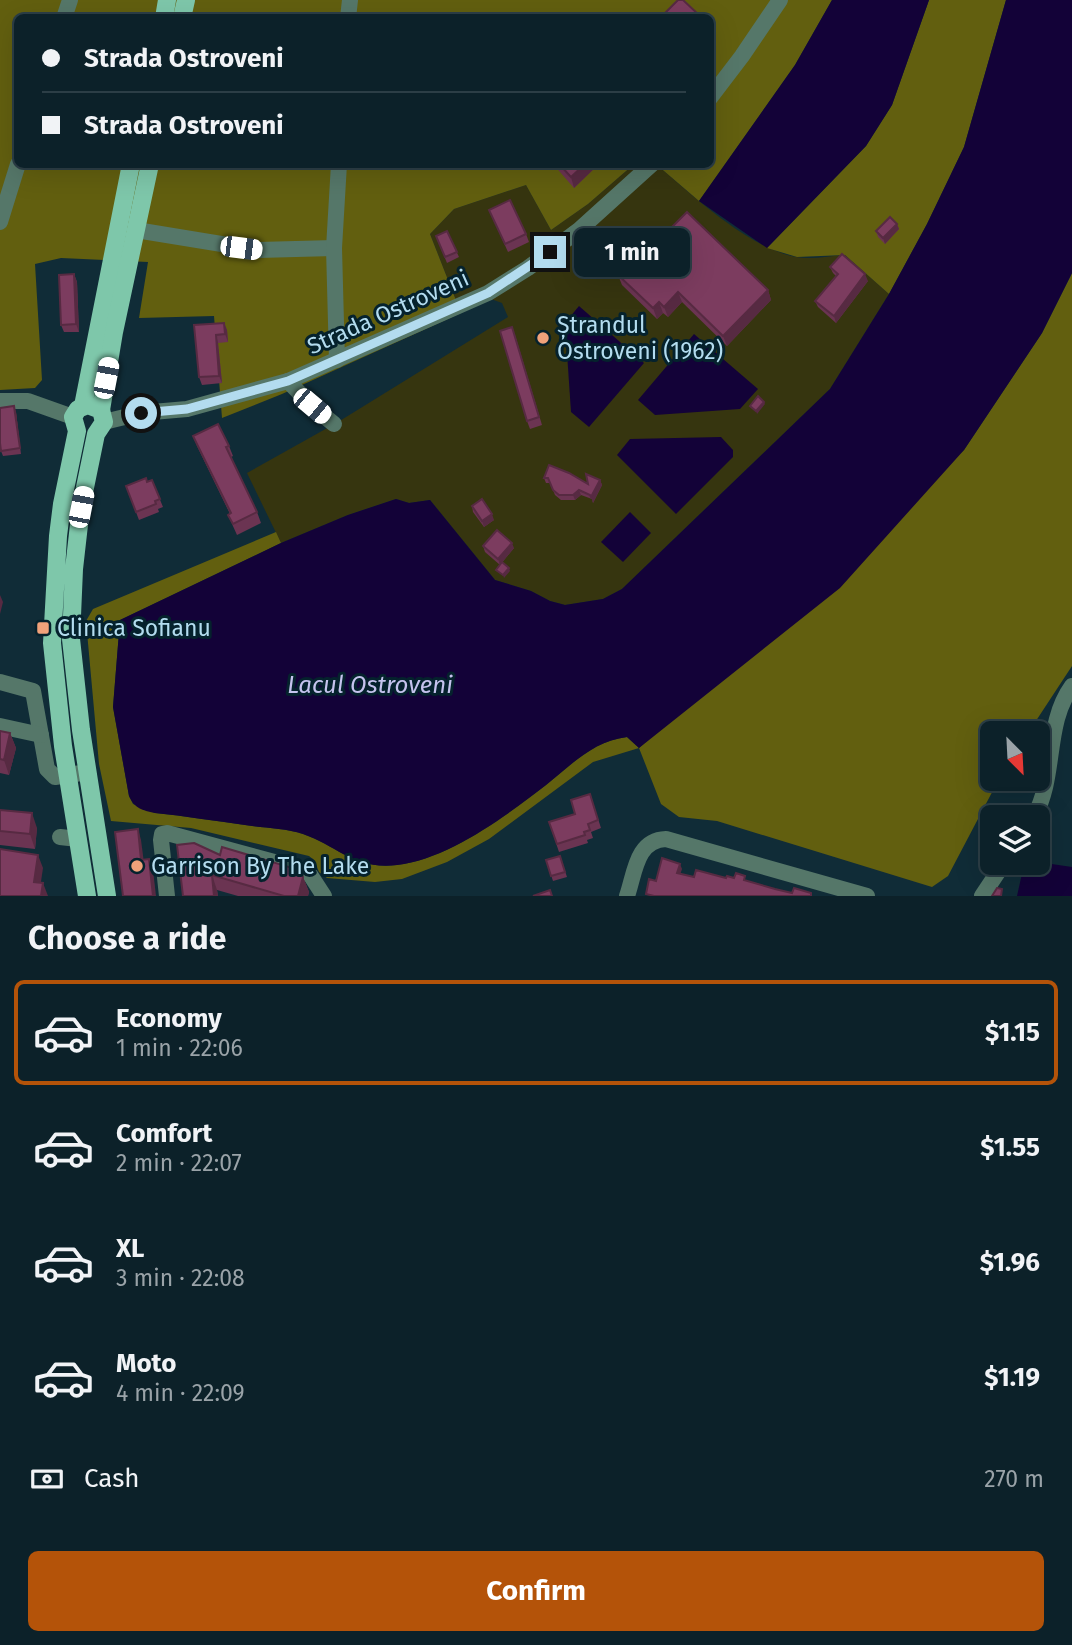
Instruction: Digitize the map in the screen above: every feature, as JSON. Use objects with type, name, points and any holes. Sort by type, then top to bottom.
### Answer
[{"type":"main road","points":[[87,896],[69,838],[68,775],[52,666],[52,628],[60,514],[130,168]]},
{"type":"main road","points":[[107,896],[73,672],[71,616],[81,507],[101,420],[112,343],[149,168]]},
{"type":"main road","points":[[79,415],[93,405],[101,420]]},
{"type":"main road","points":[[79,415],[88,436],[101,420]]},
{"type":"street","points":[[714,93],[743,56],[780,0]]},
{"type":"street","points":[[0,222],[17,168]]},
{"type":"street","points":[[337,360],[334,248],[339,168]]},
{"type":"street","name":"Strada Ostroveni","points":[[101,420],[187,409],[288,381],[488,293],[530,267],[574,234],[648,168]]},
{"type":"street","points":[[136,230],[258,250],[334,248]]},
{"type":"street","points":[[574,234],[594,265]]},
{"type":"street","points":[[288,381],[334,424]]},
{"type":"street","points":[[0,401],[60,402],[79,415]]},
{"type":"street","points":[[0,682],[33,691],[47,769],[55,777],[88,772]]},
{"type":"street","points":[[1038,805],[1049,775],[1052,735],[1057,714],[1063,697],[1072,685]]},
{"type":"street","points":[[0,726],[41,735]]},
{"type":"street","points":[[167,896],[161,840],[162,834],[167,833],[304,870],[324,896]]},
{"type":"street","points":[[627,896],[645,847],[651,842],[666,839],[867,896]]},
{"type":"street","points":[[982,896],[996,875]]},
{"type":"shaded area","points":[[0,0],[832,0],[795,65],[699,201],[660,168],[714,168],[714,14],[14,14],[14,168],[630,168],[588,204],[551,230],[526,185],[454,209],[430,234],[461,313],[282,394],[222,418],[214,316],[139,318],[148,262],[61,258],[35,264],[42,380],[35,388],[0,390]]},
{"type":"shaded area","points":[[929,0],[1006,0],[964,147],[889,294],[845,255],[797,257],[767,248],[866,146],[892,105]]},
{"type":"shaded area","points":[[630,168],[660,168],[722,219],[760,243],[778,252],[802,258],[845,255],[889,294],[830,389],[622,589],[603,599],[565,605],[495,580],[430,500],[409,503],[396,499],[348,515],[281,543],[247,473],[338,422],[508,317],[502,303],[491,299],[461,313],[430,234],[454,209],[526,185],[551,230],[588,204]]},
{"type":"shaded area","points":[[1072,273],[1072,666],[1036,721],[980,721],[980,791],[993,791],[985,805],[980,805],[980,815],[948,876],[932,887],[717,821],[679,817],[661,804],[639,748],[964,450],[1042,333]]},
{"type":"shaded area","points":[[276,532],[281,543],[120,620],[113,707],[129,796],[133,804],[155,813],[296,832],[369,864],[382,866],[416,861],[456,845],[513,810],[583,755],[604,743],[627,737],[639,748],[593,762],[489,839],[447,862],[402,879],[375,882],[327,878],[319,872],[314,860],[309,856],[191,828],[111,821],[99,764],[86,621],[93,609]]},
{"type":"water","points":[[832,0],[929,0],[892,105],[866,146],[767,248],[699,201],[795,65]]},
{"type":"water","name":"Lacul Ostroveni","points":[[1006,0],[1072,0],[1072,273],[1042,333],[964,450],[840,588],[639,748],[627,737],[604,743],[476,834],[416,861],[382,866],[369,864],[296,832],[155,813],[134,804],[129,796],[113,707],[120,620],[281,543],[348,515],[396,499],[409,503],[430,500],[495,580],[565,605],[603,599],[622,589],[830,389],[889,294],[964,147]]},
{"type":"water","points":[[579,306],[644,363],[589,427],[571,412],[565,323]]},
{"type":"water","points":[[694,334],[758,389],[740,409],[655,415],[638,400]]},
{"type":"water","points":[[721,437],[733,450],[733,457],[676,514],[617,455],[630,439]]},
{"type":"water","points":[[630,512],[651,533],[623,562],[601,542]]},
{"type":"water","points":[[1050,864],[1072,867],[1072,896],[1017,896],[1022,875],[1050,875]]},
{"type":"building","points":[[678,0],[683,0],[698,14],[664,14]]},
{"type":"building","points":[[563,168],[581,168],[571,177]]},
{"type":"building","points":[[510,200],[526,234],[505,244],[489,210]]},
{"type":"building","points":[[687,212],[768,290],[723,336],[678,292],[664,307],[659,302],[653,308],[618,275],[652,239],[656,243]]},
{"type":"building","points":[[890,217],[897,224],[883,238],[876,231]]},
{"type":"building","points":[[447,231],[457,252],[445,257],[436,236]]},
{"type":"building","points":[[842,254],[865,274],[834,316],[815,301],[838,274],[830,267]]},
{"type":"building","points":[[74,274],[76,324],[61,325],[59,275]]},
{"type":"building","points":[[224,323],[225,334],[216,335],[219,376],[199,377],[194,325]]},
{"type":"building","points":[[512,327],[539,417],[527,421],[500,331]]},
{"type":"building","points":[[758,396],[764,402],[756,411],[750,406]]},
{"type":"building","points":[[14,406],[20,448],[1,451],[0,408]]},
{"type":"building","points":[[218,424],[257,512],[233,524],[228,515],[231,513],[193,436]]},
{"type":"building","points":[[549,465],[588,484],[586,474],[600,480],[591,497],[579,490],[573,495],[559,495],[553,490],[548,478],[544,478]]},
{"type":"building","points":[[146,478],[147,482],[152,480],[160,499],[155,501],[156,504],[136,512],[126,486]]},
{"type":"building","points":[[482,499],[492,514],[482,521],[472,506]]},
{"type":"building","points":[[497,530],[512,543],[498,559],[483,546]]},
{"type":"building","points":[[502,562],[509,568],[503,575],[496,570]]},
{"type":"building","points":[[0,731],[10,733],[4,760],[0,759]]},
{"type":"building","points":[[590,794],[598,820],[588,824],[590,830],[584,832],[585,835],[557,844],[549,822],[575,814],[571,800]]},
{"type":"building","points":[[0,810],[32,813],[30,834],[0,831]]},
{"type":"building","points":[[138,829],[141,860],[149,859],[153,896],[123,896],[115,832]]},
{"type":"building","points":[[194,843],[220,855],[222,847],[299,870],[303,877],[298,896],[284,896],[212,875],[214,896],[183,896],[177,845]]},
{"type":"building","points":[[0,849],[38,855],[34,882],[43,883],[41,896],[0,896]]},
{"type":"building","points":[[560,856],[565,872],[551,876],[546,860]]},
{"type":"building","points":[[662,858],[680,864],[677,873],[694,877],[696,870],[734,878],[736,873],[745,876],[744,880],[792,893],[794,888],[811,893],[811,896],[646,894],[649,879],[656,881]]},
{"type":"building","points":[[997,888],[1002,889],[1001,896],[992,896]]},
{"type":"building","points":[[550,890],[552,896],[533,896]]},
{"type":"place","name":"Ștrandul Ostroveni (1962)","points":[[543,338]]},
{"type":"place","name":"Clinica Sofianu","points":[[43,628]]},
{"type":"place","name":"Garrison By The Lake","points":[[137,866]]},
{"type":"route","points":[[141,413],[187,409],[288,381],[488,293],[550,252]]}]
